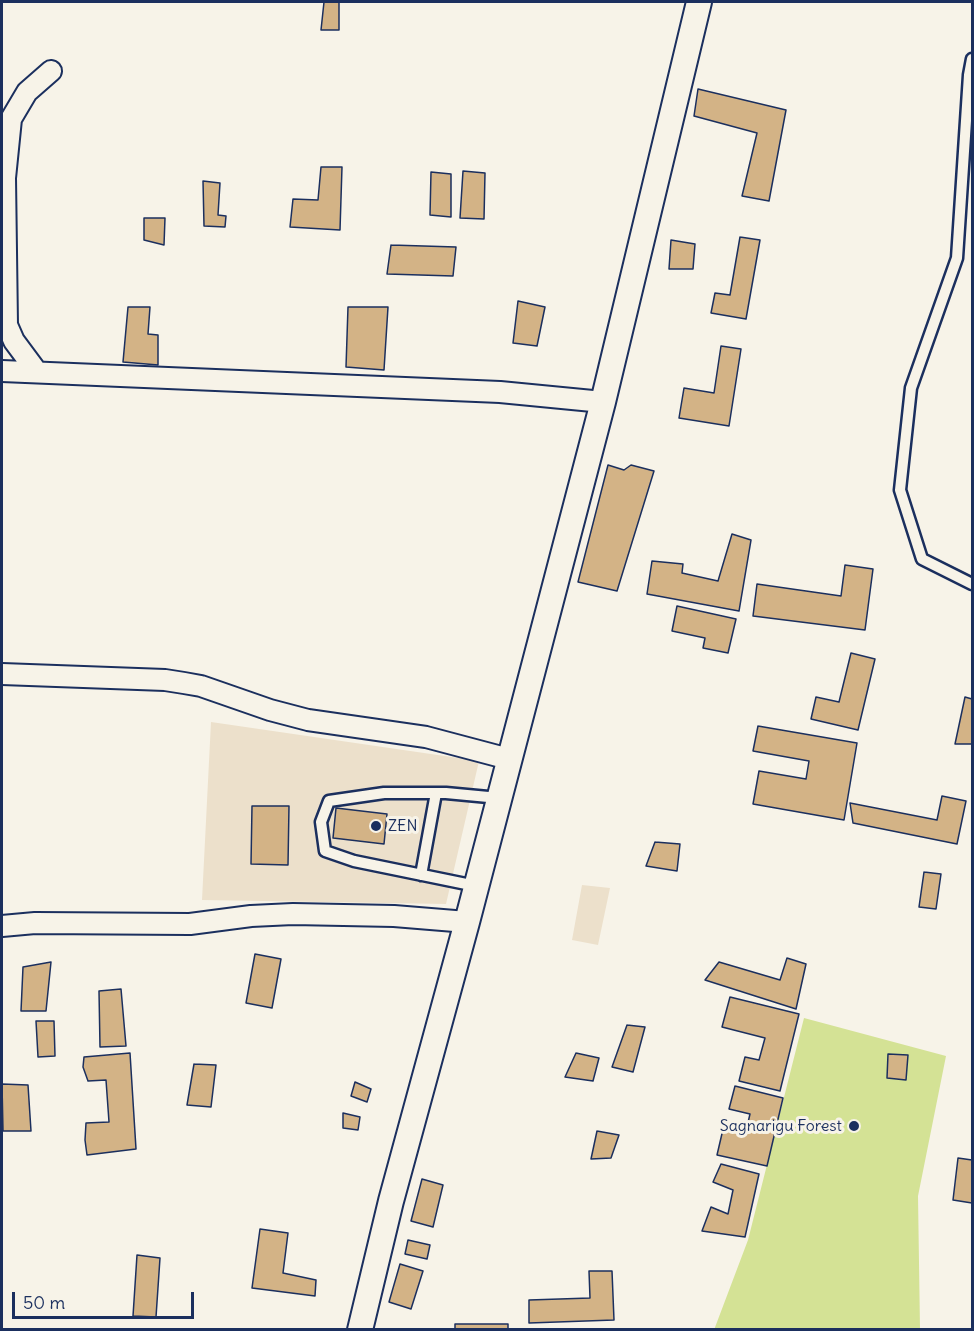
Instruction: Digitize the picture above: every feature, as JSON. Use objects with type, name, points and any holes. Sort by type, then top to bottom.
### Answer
[{"type":"street","points":[[360,1329],[391,1201],[467,922],[603,402],[699,2]]},
{"type":"street","points":[[37,372],[14,341],[7,325],[5,178],[11,119],[27,92],[51,71]]},
{"type":"street","points":[[2,371],[500,392],[603,402]]},
{"type":"street","points":[[2,674],[165,680],[184,683],[308,720],[426,737],[509,759]]},
{"type":"street","points":[[2,926],[35,923],[190,924],[251,916],[293,914],[394,916],[467,922]]},
{"type":"lane","points":[[972,60],[969,75],[957,258],[911,388],[900,490],[922,559],[972,584]]},
{"type":"lane","points":[[476,886],[354,861],[325,851],[321,822],[329,801],[384,793],[436,793],[499,798]]},
{"type":"lane","points":[[421,875],[436,793]]},
{"type":"shaded area","points":[[211,722],[479,761],[446,904],[202,900]]},
{"type":"shaded area","points":[[582,885],[610,888],[598,945],[572,940]]},
{"type":"green space","name":"Sagnarigu Forest","points":[[804,1018],[946,1056],[918,1196],[920,1329],[714,1330],[748,1240]]},
{"type":"building","points":[[324,2],[339,2],[339,30],[321,30]]},
{"type":"building","points":[[698,89],[786,110],[769,201],[742,196],[757,133],[694,116]]},
{"type":"building","points":[[321,167],[342,167],[340,230],[290,227],[293,199],[318,200]]},
{"type":"building","points":[[463,171],[485,173],[484,219],[460,218]]},
{"type":"building","points":[[431,172],[451,174],[451,217],[430,215]]},
{"type":"building","points":[[203,181],[220,183],[218,215],[226,216],[225,227],[204,226]]},
{"type":"building","points":[[144,218],[165,218],[164,245],[144,240]]},
{"type":"building","points":[[740,237],[760,240],[746,319],[711,313],[715,293],[730,295]]},
{"type":"building","points":[[671,240],[695,244],[693,269],[669,269]]},
{"type":"building","points":[[391,245],[456,247],[453,276],[387,274]]},
{"type":"building","points":[[518,301],[545,307],[537,346],[513,343]]},
{"type":"building","points":[[128,307],[150,307],[148,334],[158,335],[158,365],[123,362]]},
{"type":"building","points":[[348,307],[388,307],[384,370],[346,367]]},
{"type":"building","points":[[721,346],[741,349],[729,426],[679,418],[684,388],[714,393]]},
{"type":"building","points":[[608,465],[624,470],[631,465],[654,471],[617,591],[578,582]]},
{"type":"building","points":[[732,534],[751,540],[739,611],[647,594],[652,561],[683,564],[682,573],[718,581]]},
{"type":"building","points":[[845,565],[873,569],[865,630],[753,616],[757,584],[841,596]]},
{"type":"building","points":[[677,606],[736,619],[728,653],[703,648],[705,638],[672,631]]},
{"type":"building","points":[[851,653],[875,659],[858,730],[811,719],[816,697],[839,702]]},
{"type":"building","points":[[965,697],[972,699],[972,744],[955,744]]},
{"type":"building","points":[[758,726],[857,743],[844,820],[753,804],[759,771],[806,779],[809,761],[753,751]]},
{"type":"building","points":[[942,796],[966,801],[957,844],[853,823],[850,803],[937,820]]},
{"type":"building","points":[[252,806],[289,806],[288,865],[251,864]]},
{"type":"building","points":[[336,808],[387,814],[384,844],[333,838]]},
{"type":"building","points":[[655,842],[680,844],[677,871],[646,866]]},
{"type":"building","points":[[924,872],[941,874],[936,909],[919,907]]},
{"type":"building","points":[[255,954],[281,959],[272,1008],[246,1003]]},
{"type":"building","points":[[787,958],[806,964],[796,1009],[705,980],[719,962],[780,980]]},
{"type":"building","points":[[51,962],[46,1011],[21,1011],[23,967]]},
{"type":"building","points":[[121,989],[126,1046],[100,1047],[99,991]]},
{"type":"building","points":[[730,997],[799,1014],[780,1091],[739,1081],[745,1057],[759,1060],[765,1038],[722,1027]]},
{"type":"building","points":[[36,1021],[54,1021],[55,1056],[38,1057]]},
{"type":"building","points":[[627,1025],[645,1027],[633,1072],[612,1067]]},
{"type":"building","points":[[130,1053],[136,1149],[87,1155],[86,1123],[109,1122],[106,1080],[88,1081],[83,1067],[84,1057]]},
{"type":"building","points":[[576,1053],[599,1058],[593,1081],[565,1077]]},
{"type":"building","points":[[888,1054],[908,1055],[906,1080],[887,1078]]},
{"type":"building","points":[[194,1064],[216,1065],[211,1107],[187,1105]]},
{"type":"building","points":[[355,1082],[371,1089],[367,1102],[351,1096]]},
{"type":"building","points":[[2,1084],[28,1085],[31,1131],[3,1131]]},
{"type":"building","points":[[735,1086],[783,1098],[767,1166],[717,1155],[724,1125],[746,1131],[750,1114],[729,1109]]},
{"type":"building","points":[[343,1113],[360,1117],[358,1130],[343,1128]]},
{"type":"building","points":[[597,1131],[619,1135],[611,1158],[591,1159]]},
{"type":"building","points":[[958,1158],[972,1160],[972,1203],[953,1200]]},
{"type":"building","points":[[721,1164],[759,1174],[745,1237],[702,1231],[711,1207],[728,1214],[733,1190],[713,1182]]},
{"type":"building","points":[[422,1179],[443,1185],[433,1227],[411,1221]]},
{"type":"building","points":[[260,1229],[288,1233],[283,1273],[316,1280],[315,1296],[252,1288]]},
{"type":"building","points":[[408,1240],[430,1245],[427,1259],[405,1254]]},
{"type":"building","points":[[137,1255],[160,1258],[156,1317],[133,1316]]},
{"type":"building","points":[[400,1264],[423,1271],[411,1309],[389,1302]]},
{"type":"building","points":[[589,1271],[612,1271],[614,1320],[529,1323],[529,1300],[590,1298]]},
{"type":"building","points":[[455,1324],[508,1324],[508,1330],[455,1330]]},
{"type":"place","name":"ZEN","points":[[376,826]]},
{"type":"place","name":"Sagnarigu Forest","points":[[854,1126]]}]
